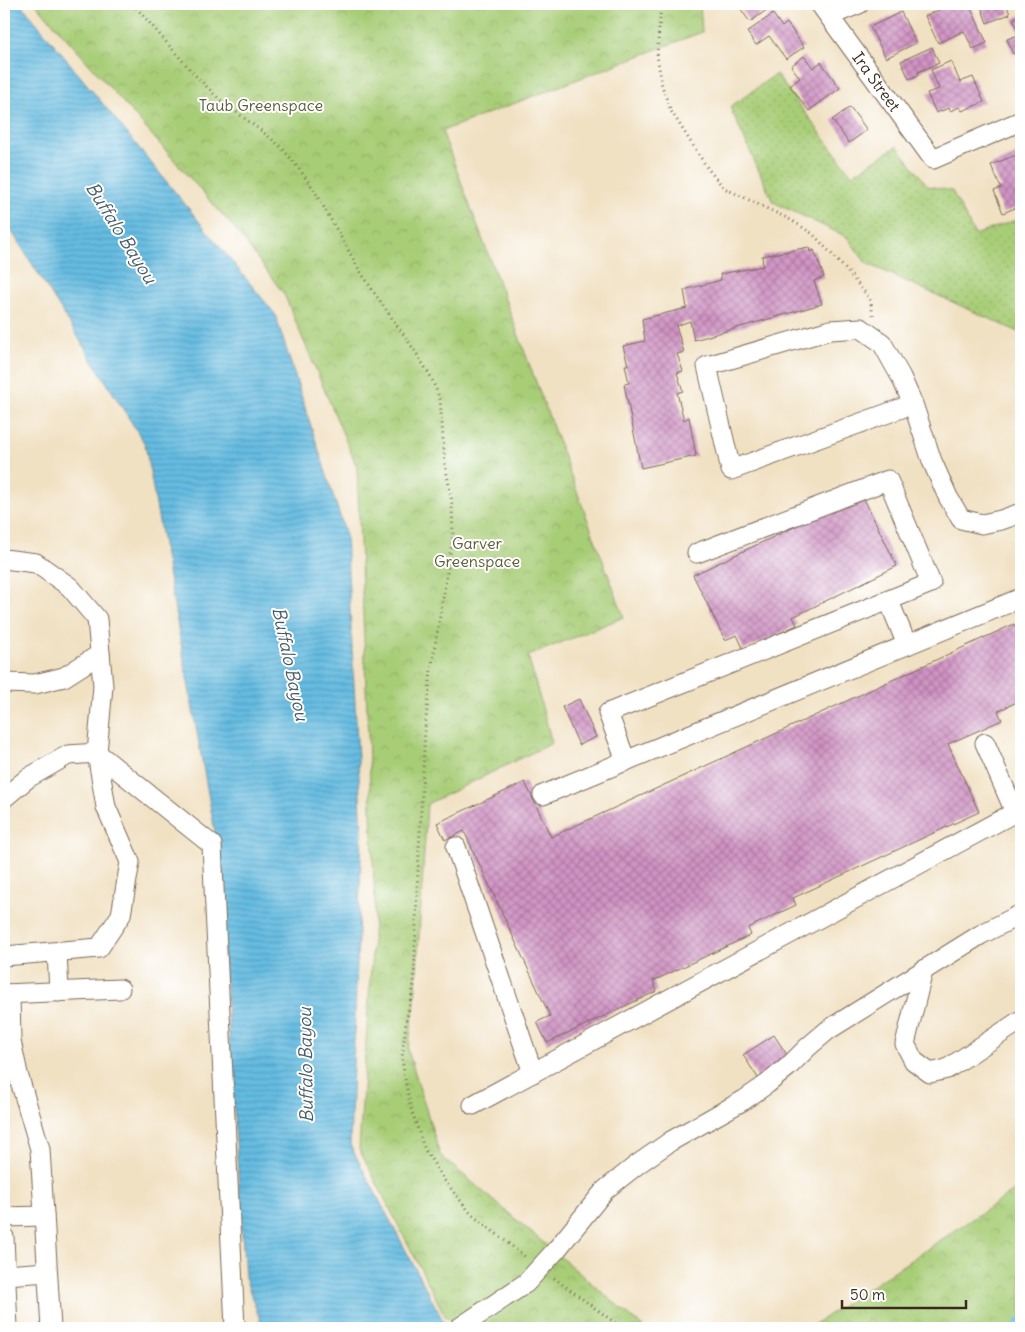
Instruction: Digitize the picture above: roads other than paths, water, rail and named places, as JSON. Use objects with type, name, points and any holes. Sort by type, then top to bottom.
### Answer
[{"type":"street","points":[[825,10],[859,4]]},
{"type":"street","name":"Ira Street","points":[[825,10],[933,159],[1021,121]]},
{"type":"street","points":[[913,404],[731,470],[707,366],[830,330],[861,328],[882,343],[913,404],[932,461],[948,497],[961,518],[982,524],[1021,514]]},
{"type":"street","points":[[626,761],[608,713],[931,584],[888,480],[698,553]]},
{"type":"street","points":[[4,559],[36,563],[70,588],[97,619],[103,686],[97,753],[106,807],[130,862],[121,915],[98,948],[4,956]]},
{"type":"street","points":[[543,795],[1021,598]]},
{"type":"street","points":[[889,601],[907,645]]},
{"type":"street","points":[[4,683],[35,684],[64,676],[100,654]]},
{"type":"street","points":[[473,1105],[1018,810],[985,743]]},
{"type":"street","points":[[4,798],[28,778],[68,755],[97,753],[212,845],[235,1328]]},
{"type":"street","points":[[456,846],[533,1073]]},
{"type":"street","points":[[459,1328],[526,1283],[605,1190],[638,1164],[671,1140],[744,1100],[789,1066],[828,1030],[980,935],[1021,914]]},
{"type":"street","points":[[57,952],[59,992]]},
{"type":"street","points":[[923,971],[905,1044],[914,1061],[930,1073],[947,1069],[1021,1020]]},
{"type":"street","points":[[50,1328],[40,1149],[18,1074],[11,1040],[7,994],[120,988]]},
{"type":"street","points":[[4,1217],[44,1216]]},
{"type":"street","points":[[4,1237],[8,1328]]},
{"type":"street","points":[[6,1275],[47,1272]]},
{"type":"water","name":"Buffalo Bayou","points":[[4,4],[21,4],[275,314],[346,535],[362,833],[350,1145],[447,1328],[263,1328],[245,1278],[216,838],[145,444],[4,219]]},
{"type":"waterway","points":[[1014,1328],[1021,1319]]},
{"type":"park label","name":"Taub Greenspace","points":[[261,105]]},
{"type":"park label","name":"Garver Greenspace","points":[[477,552]]}]
